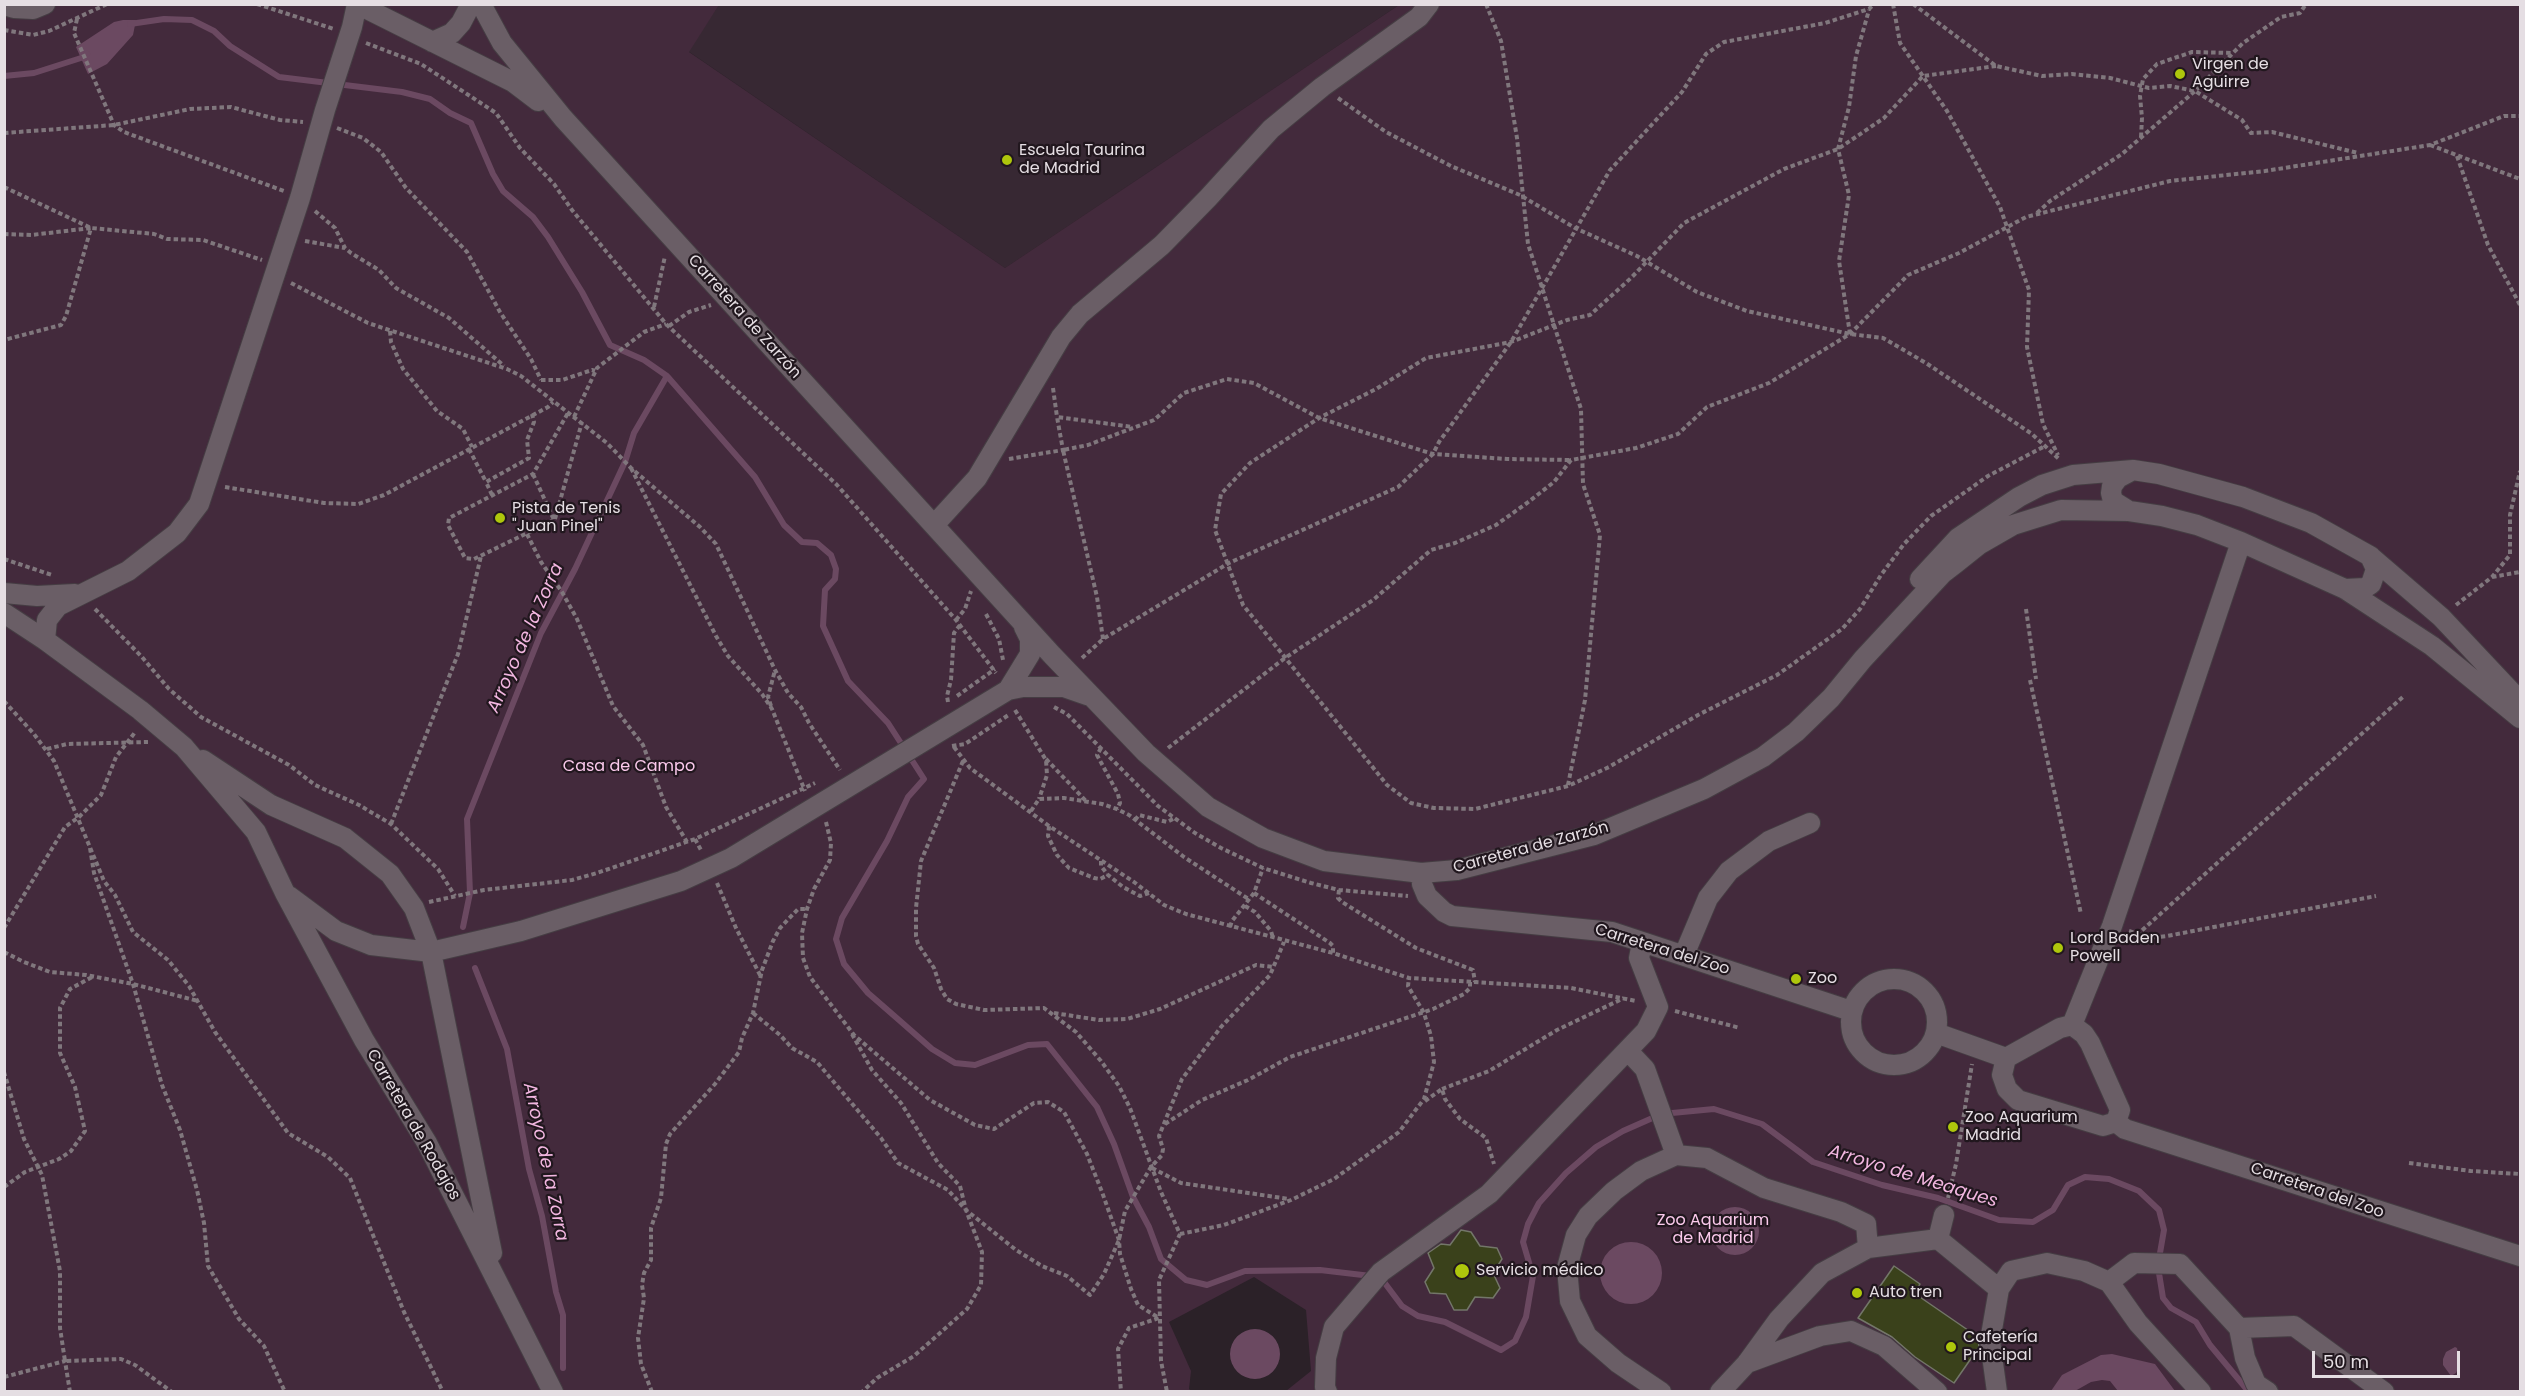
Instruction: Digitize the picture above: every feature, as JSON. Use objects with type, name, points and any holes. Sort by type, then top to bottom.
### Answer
[{"type":"street","points":[[4,5],[33,9],[45,4]]},
{"type":"street","points":[[45,639],[47,620],[58,606],[128,571],[177,533],[199,504],[300,198],[357,4],[513,82],[563,118]]},
{"type":"street","points":[[432,42],[452,33],[461,23],[471,4]]},
{"type":"street","name":"Carretera de Zarzón","points":[[481,4],[502,43],[563,118],[1052,655],[1153,760],[1208,807],[1263,838],[1324,861],[1421,873],[1457,870],[1594,835],[1704,789],[1763,757],[1796,732],[1831,698],[1863,659],[1943,573],[1980,544],[2013,525],[2061,510],[2129,511],[2185,522],[2241,542],[2345,589],[2432,646],[2520,718]]},
{"type":"street","points":[[935,524],[977,478],[1061,337],[1080,314],[1162,245],[1271,129],[1322,87],[1419,17],[1429,4]]},
{"type":"street","points":[[2129,511],[2113,501],[2111,493],[2112,486],[2118,478],[2133,470]]},
{"type":"street","name":"Carretera de Zarzón","points":[[1863,659],[1900,604],[1958,538],[2019,497],[2042,485],[2073,475],[2133,470],[2159,474],[2243,497],[2311,523],[2370,556],[2441,617],[2520,701]]},
{"type":"street","points":[[2072,1025],[2112,926],[2241,542]]},
{"type":"street","points":[[2345,589],[2365,588],[2371,584],[2376,569],[2370,556]]},
{"type":"street","points":[[4,593],[37,596],[81,593]]},
{"type":"street","points":[[4,613],[45,639],[184,747],[272,805],[345,838],[390,874],[414,908],[430,952],[499,1282]]},
{"type":"street","name":"Carretera de Zarzón","points":[[1020,619],[1032,648],[1016,688],[1064,687],[1092,697]]},
{"type":"street","points":[[285,893],[336,931],[370,945],[430,952],[521,931],[607,906],[681,881],[710,868],[818,807],[846,775],[938,733],[1050,669],[1053,663],[1052,655]]},
{"type":"street","name":"Carretera de Rodajos","points":[[184,747],[256,832],[285,893],[364,1040],[428,1143],[552,1392]]},
{"type":"street","points":[[1684,955],[1708,898],[1729,871],[1768,841],[1810,823]]},
{"type":"street","points":[[1421,873],[1422,884],[1427,896]]},
{"type":"street","name":"Carretera del Zoo","points":[[1427,896],[1444,912],[1462,918],[1596,928],[1851,1011]]},
{"type":"street","points":[[1327,1392],[1325,1387],[1326,1358],[1334,1327],[1381,1272],[1482,1200],[1597,1080],[1628,1051],[1651,1024],[1658,1007],[1639,958],[1642,943]]},
{"type":"street","points":[[1893,978],[1906,980],[1923,990],[1935,1007],[1936,1033],[1930,1046],[1921,1056],[1909,1063],[1895,1066],[1881,1064],[1869,1058],[1858,1048],[1852,1036],[1851,1011],[1858,996],[1880,980],[1893,978]]},
{"type":"street","points":[[2072,1025],[2084,1034],[2090,1043],[2120,1110],[2116,1122],[2103,1126],[2018,1100],[2007,1089],[2002,1075],[2006,1058],[2060,1028],[2072,1025]]},
{"type":"street","points":[[1936,1033],[2006,1058]]},
{"type":"street","points":[[1628,1051],[1645,1069],[1676,1155]]},
{"type":"street","name":"Carretera del Zoo","points":[[2116,1122],[2125,1129],[2520,1256]]},
{"type":"street","points":[[1661,1392],[1618,1363],[1587,1336],[1570,1301],[1567,1268],[1576,1235],[1588,1216],[1614,1191],[1641,1171],[1676,1155],[1707,1158],[1764,1188],[1841,1212],[1866,1224],[1868,1248]]},
{"type":"street","points":[[1938,1239],[1944,1215]]},
{"type":"street","points":[[1720,1392],[1747,1363],[1779,1319],[1822,1273],[1868,1248],[1938,1239],[1999,1289]]},
{"type":"street","points":[[1997,1392],[1990,1341],[1999,1289],[2011,1271],[2047,1263],[2084,1271],[2109,1282],[2138,1323],[2201,1392]]},
{"type":"street","points":[[2109,1282],[2134,1263],[2180,1264],[2239,1328],[2246,1358],[2256,1384],[2268,1392]]},
{"type":"street","points":[[2239,1328],[2294,1326],[2384,1392]]},
{"type":"street","points":[[1747,1363],[1820,1336],[1851,1331],[1884,1346],[1937,1392]]},
{"type":"path","points":[[4,30],[33,35],[77,19],[107,4]]},
{"type":"path","points":[[257,4],[326,25],[345,46],[421,64],[496,113],[520,148],[554,184],[572,210],[668,325],[719,376],[779,428],[837,485],[957,620],[994,670],[1016,688],[1021,708],[965,744],[954,747]]},
{"type":"path","points":[[1486,4],[1501,41],[1517,138],[1528,244],[1581,410],[1583,484],[1600,536],[1584,700],[1568,786]]},
{"type":"path","points":[[1068,670],[1103,639],[1229,563],[1398,486],[1433,454],[1439,442],[1510,342],[1610,170],[1682,92],[1706,54],[1724,42],[1825,23],[1869,9],[1874,4]]},
{"type":"path","points":[[1893,4],[1900,43],[1958,130],[2000,207],[2029,290],[2027,347],[2043,424],[2060,459]]},
{"type":"path","points":[[1913,4],[1996,66]]},
{"type":"path","points":[[2036,214],[2050,201],[2122,154],[2195,90],[2243,43],[2281,17],[2300,13],[2306,4]]},
{"type":"path","points":[[1850,334],[1839,261],[1849,195],[1838,149],[1849,107],[1856,56],[1869,9]]},
{"type":"path","points":[[77,19],[74,33],[114,125],[124,132],[275,186],[300,198],[335,228],[345,248]]},
{"type":"path","points":[[2141,138],[2140,96],[2143,79],[2157,64],[2192,52],[2233,54]]},
{"type":"path","points":[[2045,446],[1988,476],[1931,516],[1893,560],[1860,609],[1842,629],[1777,675],[1568,786],[1475,809],[1434,808],[1411,803],[1387,785],[1244,605],[1215,530],[1221,494],[1250,463],[1319,418],[1376,389],[1426,358],[1510,342],[1590,315],[1647,262],[1684,223],[1784,169],[1838,149],[1884,118],[1923,75],[1996,66],[2042,76],[2072,74],[2110,78],[2149,88],[2170,86],[2195,90],[2242,120],[2251,133],[2272,132],[2362,154]]},
{"type":"path","points":[[1322,87],[1386,132],[1451,166],[1523,196],[1575,228],[1647,262],[1697,292],[1747,311],[1850,334],[1883,338],[1935,369],[2032,434],[2060,459],[2073,475]]},
{"type":"path","points":[[4,132],[114,125],[190,110],[231,107],[280,120],[322,117],[363,138],[381,152],[406,188],[467,252],[500,312],[531,359],[541,380]]},
{"type":"path","points":[[985,463],[1088,445],[1154,420],[1184,393],[1227,379],[1254,383],[1319,418],[1433,454],[1571,460],[1636,448],[1678,434],[1707,407],[1769,383],[1850,334],[1908,275],[1959,253],[2036,214],[2170,181],[2265,171],[2430,145],[2504,116],[2520,116]]},
{"type":"path","points":[[2430,145],[2520,179]]},
{"type":"path","points":[[2457,156],[2488,245],[2520,305]]},
{"type":"path","points":[[4,187],[91,228]]},
{"type":"path","points":[[4,340],[61,324],[66,315],[91,228]]},
{"type":"path","points":[[4,234],[31,235],[91,228],[154,234],[167,239],[203,240],[275,271],[286,281],[368,323],[507,369]]},
{"type":"path","points":[[287,235],[299,240],[345,248],[379,270],[396,288],[449,318],[507,369],[536,386],[582,422],[607,443],[631,468],[679,508],[716,544],[775,670],[788,693],[801,707],[809,723],[846,775]]},
{"type":"path","points":[[654,308],[664,259],[676,243]]},
{"type":"path","points":[[574,417],[595,371],[608,360],[645,332],[668,325],[689,312],[714,304],[724,295]]},
{"type":"path","points":[[390,331],[391,342],[403,369],[437,411],[463,429],[492,495]]},
{"type":"path","points":[[541,380],[562,380],[591,370],[595,371]]},
{"type":"path","points":[[536,386],[541,380]]},
{"type":"path","points":[[208,481],[220,486],[324,503],[358,504],[384,495],[554,402]]},
{"type":"path","points":[[568,413],[533,474],[452,515],[448,520],[465,558],[470,560],[481,556],[555,520],[582,422]]},
{"type":"path","points":[[486,482],[529,459],[528,440],[534,422],[532,414]]},
{"type":"path","points":[[1103,639],[1098,597],[1057,417],[1133,427]]},
{"type":"path","points":[[1153,760],[1285,658],[1373,600],[1431,550],[1455,543],[1504,519],[1554,482],[1571,460]]},
{"type":"path","points":[[631,468],[716,636],[728,656],[762,694],[772,710]]},
{"type":"path","points":[[2441,617],[2492,577],[2510,555],[2510,515],[2520,471]]},
{"type":"path","points":[[533,474],[555,520]]},
{"type":"path","points":[[527,534],[541,562],[562,592],[583,633],[613,706],[643,745],[666,807],[687,842]]},
{"type":"path","points":[[392,824],[458,654],[481,556]]},
{"type":"path","points":[[4,559],[42,570],[81,593],[169,689],[201,717],[289,765],[315,785],[359,805],[392,824],[438,869],[455,896]]},
{"type":"path","points":[[2492,577],[2520,572]]},
{"type":"path","points":[[957,620],[965,609],[972,585],[981,576]]},
{"type":"path","points":[[969,596],[973,600]]},
{"type":"path","points":[[2026,609],[2036,679]]},
{"type":"path","points":[[982,610],[993,624],[1003,652],[1002,664],[994,670]]},
{"type":"path","points":[[948,702],[954,633],[960,625]]},
{"type":"path","points":[[775,670],[768,697],[772,710],[802,788],[818,807],[830,832],[830,860],[814,889],[807,909],[802,933],[803,958],[819,990],[849,1028],[872,1070],[901,1103],[938,1163],[960,1186],[966,1210],[982,1252],[981,1285],[967,1309],[914,1356],[877,1378],[862,1392]]},
{"type":"path","points":[[2030,680],[2080,914]]},
{"type":"path","points":[[2138,934],[2404,696]]},
{"type":"path","points":[[4,701],[47,749],[54,761],[104,881],[115,895],[133,932],[168,960],[189,986],[215,1032],[288,1132],[328,1156],[350,1178],[404,1312],[443,1392]]},
{"type":"path","points":[[1047,704],[1067,714],[1144,793],[1174,818],[1204,838],[1263,868],[1339,890],[1427,896]]},
{"type":"path","points":[[1015,711],[1045,758],[1086,802]]},
{"type":"path","points":[[4,928],[65,827],[79,817],[101,795],[116,757],[148,717]]},
{"type":"path","points":[[938,733],[944,743],[954,747],[963,761],[978,775],[1049,826],[1173,909],[1284,942],[1333,953],[1409,978],[1571,988],[1624,998],[1740,1028]]},
{"type":"path","points":[[47,749],[67,744],[127,742],[150,742],[163,748],[184,747]]},
{"type":"path","points":[[1101,748],[1097,753],[1097,758],[1118,794],[1117,809]]},
{"type":"path","points":[[1031,811],[1039,798],[1047,775],[1045,758]]},
{"type":"path","points":[[963,761],[921,861],[916,908],[918,944],[934,968],[943,994],[956,1004],[984,1010],[1044,1008],[1076,1032],[1101,1060],[1119,1086],[1180,1234],[1159,1280],[1161,1361],[1167,1392]]},
{"type":"path","points":[[831,775],[846,775]]},
{"type":"path","points":[[414,908],[455,896],[572,880],[695,839],[822,779]]},
{"type":"path","points":[[1039,798],[1064,798],[1117,809],[1250,900]]},
{"type":"path","points":[[1135,820],[1139,815],[1167,822],[1174,818]]},
{"type":"path","points":[[1049,826],[1048,836],[1057,855],[1069,868],[1094,878],[1100,879],[1108,875]]},
{"type":"path","points":[[88,838],[94,873],[133,984],[159,1074],[180,1130],[197,1190],[204,1223],[208,1266],[239,1319],[264,1346],[285,1392]]},
{"type":"path","points":[[695,839],[761,978]]},
{"type":"path","points":[[1101,861],[1101,866],[1108,875],[1123,887],[1143,896],[1149,894]]},
{"type":"path","points":[[1230,927],[1232,921],[1254,893],[1263,868]]},
{"type":"path","points":[[1164,1124],[1202,1100],[1248,1080],[1290,1057],[1424,1013],[1464,994],[1470,988],[1473,982],[1473,970],[1416,948],[1392,934],[1342,902],[1338,898],[1339,890]]},
{"type":"path","points":[[1254,893],[1330,943],[1333,946],[1333,953]]},
{"type":"path","points":[[2124,929],[2150,938],[2167,936],[2376,896]]},
{"type":"path","points":[[1245,906],[1255,912],[1271,931],[1273,938]]},
{"type":"path","points":[[652,1392],[641,1364],[638,1338],[644,1298],[642,1285],[644,1273],[651,1260],[651,1228],[661,1198],[666,1144],[670,1134],[715,1084],[739,1052],[742,1038],[753,1013],[772,941],[780,928],[798,909],[807,909]]},
{"type":"path","points":[[753,1013],[792,1048],[817,1062],[881,1138],[898,1163],[948,1190],[966,1210],[1016,1250],[1042,1266],[1067,1276],[1090,1295],[1104,1274],[1119,1240],[1125,1210],[1151,1167],[1162,1155],[1163,1149],[1159,1136],[1182,1079],[1221,1027],[1259,988],[1274,967],[1284,942]]},
{"type":"path","points":[[4,952],[51,972],[94,976],[199,1001]]},
{"type":"path","points":[[1053,1013],[1100,1020],[1127,1018],[1160,1009],[1256,964],[1274,967]]},
{"type":"path","points":[[4,1187],[25,1172],[59,1159],[71,1151],[85,1131],[75,1087],[60,1053],[60,1008],[70,989],[94,976]]},
{"type":"path","points":[[1180,1234],[1224,1225],[1291,1200],[1334,1179],[1399,1132],[1424,1099],[1434,1062],[1431,1036],[1424,1013],[1408,986],[1409,978]]},
{"type":"path","points":[[1421,1104],[1442,1089],[1489,1071],[1557,1030],[1624,998]]},
{"type":"path","points":[[849,1028],[930,1100],[975,1125],[994,1129],[1034,1103],[1048,1102],[1064,1112],[1087,1154],[1119,1240],[1120,1254],[1138,1305],[1159,1318]]},
{"type":"path","points":[[1950,1189],[1975,1046]]},
{"type":"path","points":[[4,1071],[24,1139],[39,1167],[60,1271],[60,1328],[70,1392]]},
{"type":"path","points":[[1442,1089],[1445,1099],[1460,1119],[1486,1138],[1499,1182]]},
{"type":"path","points":[[2409,1163],[2471,1171],[2520,1174]]},
{"type":"path","points":[[1151,1167],[1181,1183],[1291,1200]]},
{"type":"path","points":[[1121,1392],[1118,1349],[1129,1328],[1159,1318]]},
{"type":"path","points":[[4,1377],[65,1361],[121,1359],[135,1365],[172,1392]]},
{"type":"shaded area","name":"Escuela Taurina de Madrid","points":[[719,5],[1399,5],[1005,268],[688,51]]},
{"type":"shaded area","points":[[136,20],[133,35],[107,64],[88,74],[76,47],[114,22]]},
{"type":"shaded area","points":[[1730,1207],[1740,1207],[1755,1217],[1759,1231],[1758,1240],[1749,1251],[1740,1255],[1730,1255],[1715,1245],[1711,1236],[1711,1226],[1721,1211]]},
{"type":"shaded area","points":[[1625,1242],[1637,1242],[1653,1251],[1660,1261],[1662,1273],[1660,1285],[1653,1295],[1637,1304],[1625,1304],[1614,1299],[1605,1290],[1600,1279],[1600,1267],[1605,1256],[1614,1247]]},
{"type":"shaded area","points":[[1255,1329],[1264,1331],[1275,1340],[1280,1354],[1278,1363],[1269,1374],[1255,1379],[1246,1377],[1235,1368],[1230,1354],[1232,1345],[1241,1334]]},
{"type":"shaded area","points":[[2455,1347],[2460,1364],[2456,1373],[2451,1376],[2443,1365],[2443,1359],[2446,1352]]},
{"type":"shaded area","points":[[2112,1354],[2155,1364],[2175,1391],[2118,1391],[2110,1381],[2102,1380],[2091,1382],[2075,1391],[2051,1391],[2062,1375],[2101,1355]]},
{"type":"green space","name":"Casa de Campo","points":[[5,5],[719,5],[689,52],[1005,268],[1399,5],[2520,5],[2520,1391],[1286,1391],[1311,1371],[1306,1310],[1254,1277],[1169,1322],[1191,1371],[1189,1389],[1191,1391],[5,1392]]},
{"type":"building","points":[[1461,1230],[1471,1232],[1480,1246],[1497,1248],[1502,1259],[1493,1273],[1500,1288],[1493,1298],[1475,1297],[1467,1310],[1454,1310],[1446,1294],[1430,1293],[1425,1282],[1434,1268],[1428,1253],[1441,1244],[1450,1245]]},
{"type":"building","points":[[1894,1266],[1920,1284],[1914,1293],[1978,1337],[1979,1347],[1954,1383],[1915,1357],[1892,1337],[1858,1318]]},
{"type":"waterway","points":[[130,24],[164,19],[192,20],[214,31],[230,46],[279,77],[402,92],[430,99],[450,113],[471,123],[493,174],[503,191],[533,217],[548,237],[582,292],[610,345],[644,360],[667,376],[755,477],[784,525],[802,542],[817,543],[831,555],[836,569],[835,579],[825,590],[823,626],[848,681],[888,723],[924,779],[908,797],[887,841],[842,918],[836,939],[844,964],[868,993],[932,1049],[955,1063],[975,1065],[1028,1045],[1047,1044],[1097,1107],[1161,1259],[1186,1280],[1207,1285],[1245,1271],[1320,1270],[1371,1276]]},
{"type":"waterway","points":[[4,76],[34,73],[87,54]]},
{"type":"waterway","name":"Arroyo de la Zorra","points":[[463,927],[470,893],[467,819],[541,633],[575,569],[625,462],[634,433],[667,376]]},
{"type":"waterway","name":"Arroyo de la Zorra","points":[[475,968],[507,1049],[529,1169],[542,1216],[556,1292],[563,1315],[563,1368]]},
{"type":"waterway","name":"Arroyo de Meaques","points":[[1672,1113],[1714,1109],[1762,1124],[1813,1162],[1882,1185],[1938,1198],[1999,1220],[2033,1222],[2053,1210],[2068,1185],[2085,1177],[2109,1179],[2139,1191],[2159,1210],[2164,1230],[2160,1253]]},
{"type":"waterway","name":"Arroyo de Meaques","points":[[1381,1278],[1402,1306],[1418,1316],[1445,1322],[1501,1350],[1515,1341],[1526,1317],[1533,1276],[1523,1242],[1528,1224],[1539,1203],[1566,1173],[1596,1147],[1623,1131],[1657,1116]]},
{"type":"waterway","name":"Arroyo de Meaques","points":[[2158,1267],[2163,1298],[2171,1308],[2196,1322],[2210,1345],[2249,1392]]},
{"type":"place","name":"Virgen de Aguirre","points":[[2180,74]]},
{"type":"place","name":"Escuela Taurina de Madrid","points":[[1007,160]]},
{"type":"place","name":"Pista de Tenis \"Juan Pinel\"","points":[[500,518]]},
{"type":"place","name":"Lord Baden Powell","points":[[2058,948]]},
{"type":"place","name":"Zoo","points":[[1796,979]]},
{"type":"place","name":"Zoo Aquarium Madrid","points":[[1953,1127]]},
{"type":"place","name":"Servicio médico","points":[[1462,1271]]},
{"type":"place","name":"Auto tren","points":[[1857,1293]]},
{"type":"place","name":"Cafetería Principal","points":[[1951,1347]]},
{"type":"park label","name":"Zoo Aquarium de Madrid","points":[[1713,1230]]}]
